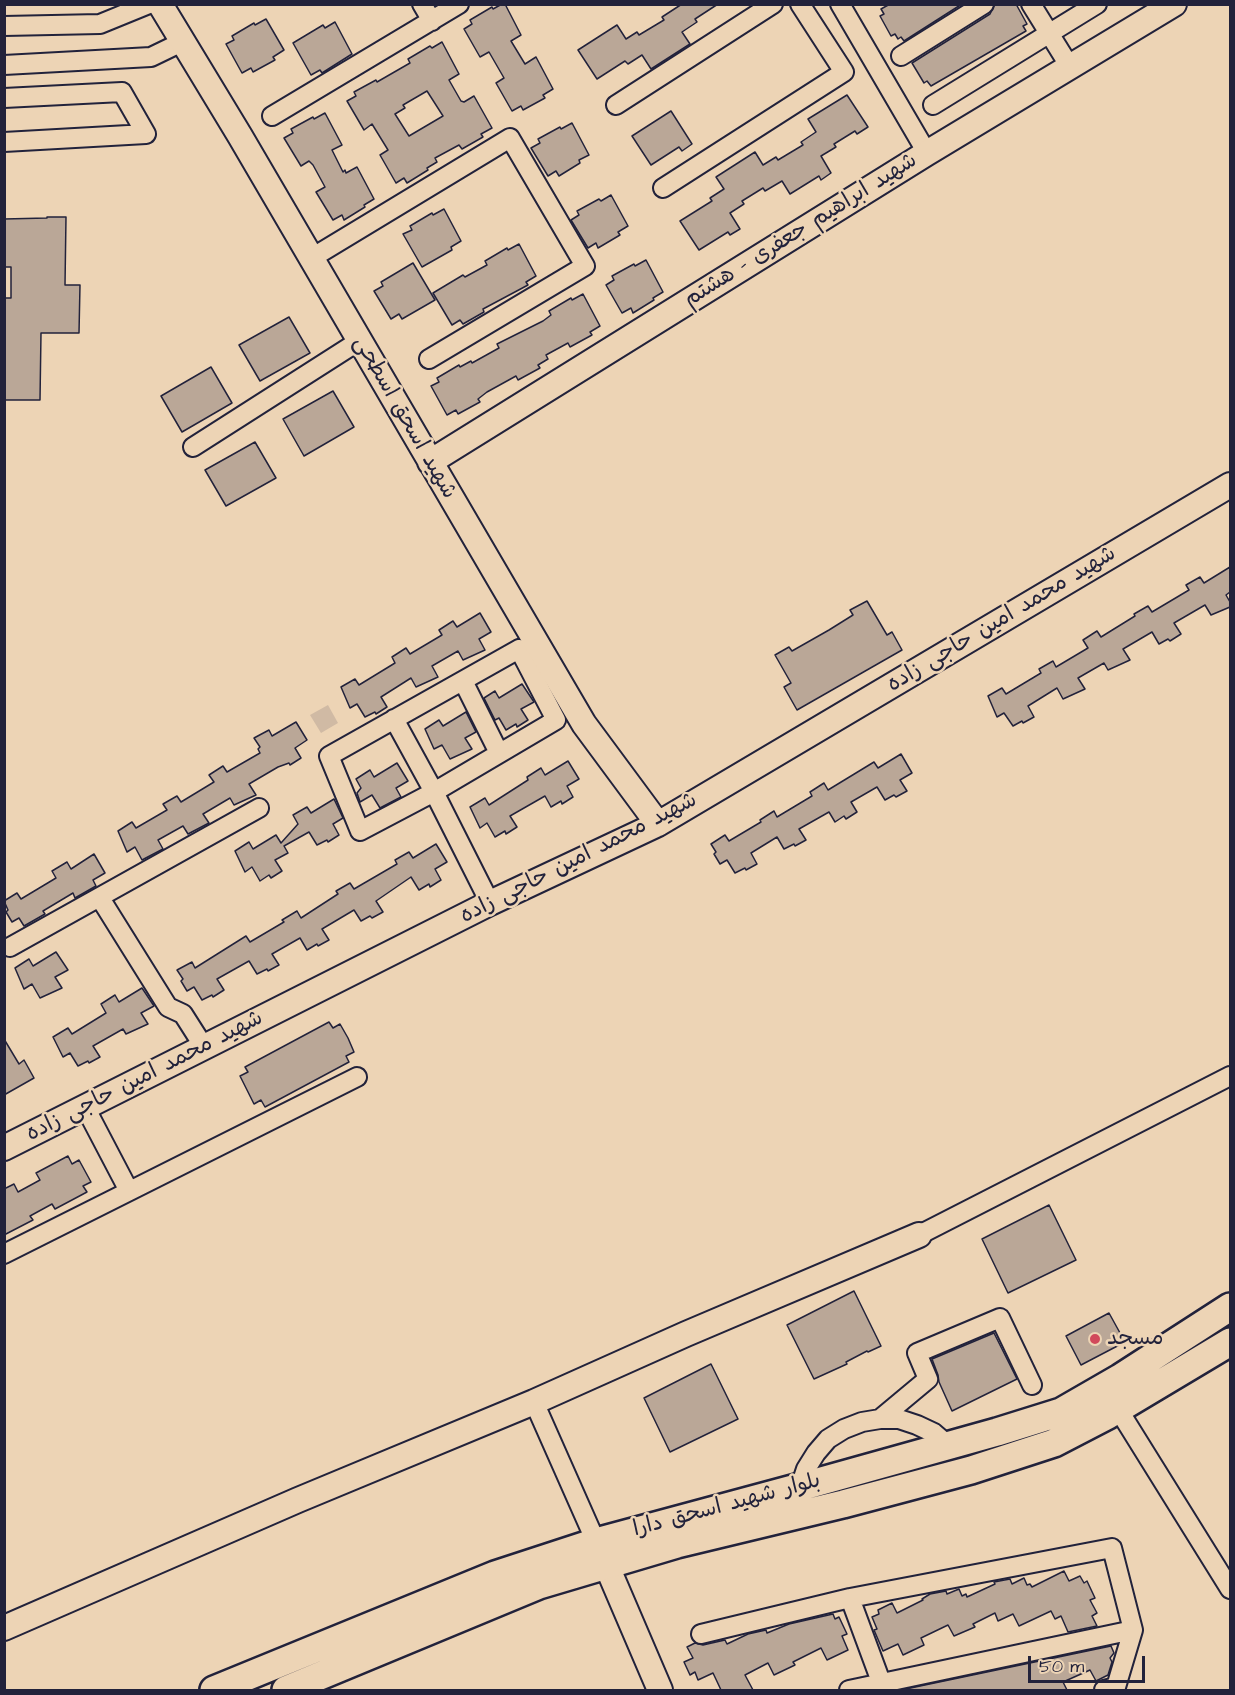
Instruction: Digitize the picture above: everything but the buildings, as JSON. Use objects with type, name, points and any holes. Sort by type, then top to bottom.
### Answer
[{"type":"main road","name":"بلوار شهید اسحق دارا","points":[[286,1690],[539,1585],[601,1553],[800,1487],[1061,1412],[1120,1378],[1230,1307]]},
{"type":"main road","name":"بلوار شهید اسحق دارا","points":[[214,1690],[495,1575],[601,1553],[677,1544],[971,1470],[1054,1443],[1118,1409],[1230,1342]]},
{"type":"main road","points":[[892,1461],[902,1488]]},
{"type":"street","points":[[4,26],[100,24],[149,4]]},
{"type":"street","name":"شهید اسحق اسطحی","points":[[160,4],[240,136],[584,724],[658,824]]},
{"type":"street","points":[[422,4],[432,21]]},
{"type":"street","points":[[272,116],[459,4]]},
{"type":"street","points":[[616,105],[773,4]]},
{"type":"street","points":[[663,188],[844,72],[800,4]]},
{"type":"street","points":[[901,56],[984,4]]},
{"type":"street","points":[[1031,4],[1070,67]]},
{"type":"street","points":[[933,105],[1097,4]]},
{"type":"street","name":"شهید ابراهیم جعفری - هشتم","points":[[430,462],[927,153],[1174,4]]},
{"type":"street","points":[[819,34],[843,10],[927,153]]},
{"type":"street","points":[[4,65],[151,57],[182,42]]},
{"type":"street","points":[[4,98],[122,92],[146,134],[4,142]]},
{"type":"street","points":[[310,259],[510,138],[585,266],[429,359]]},
{"type":"street","points":[[193,447],[359,340]]},
{"type":"street","name":"شهید محمد امین حاجی زاده","points":[[4,1148],[490,903],[658,824],[1230,485]]},
{"type":"street","points":[[519,649],[556,720],[434,792],[360,831],[329,756],[463,681],[519,649]]},
{"type":"street","points":[[463,681],[499,753]]},
{"type":"street","points":[[394,719],[490,903]]},
{"type":"street","points":[[10,947],[259,808]]},
{"type":"street","points":[[100,898],[168,1007],[183,1014],[204,1047]]},
{"type":"street","points":[[4,1628],[919,1235],[1230,1076]]},
{"type":"street","points":[[4,1254],[357,1077]]},
{"type":"street","points":[[85,1107],[129,1191]]},
{"type":"street","points":[[880,1419],[928,1379],[917,1353],[1000,1318],[1032,1385]]},
{"type":"street","points":[[534,1402],[660,1690]]},
{"type":"street","points":[[1118,1409],[1230,1589]]},
{"type":"street","points":[[800,1487],[806,1469],[816,1453],[828,1439],[853,1425],[880,1419],[899,1419],[934,1433],[948,1445]]},
{"type":"street","points":[[700,1634],[850,1599],[1112,1548],[1132,1630],[1116,1687],[1104,1690]]},
{"type":"street","points":[[850,1599],[883,1687]]},
{"type":"street","points":[[849,1690],[883,1687],[1132,1630]]},
{"type":"shaded area","points":[[328,705],[338,723],[321,733],[310,715]]},
{"type":"place","name":"مسجد","points":[[1095,1339]]}]
